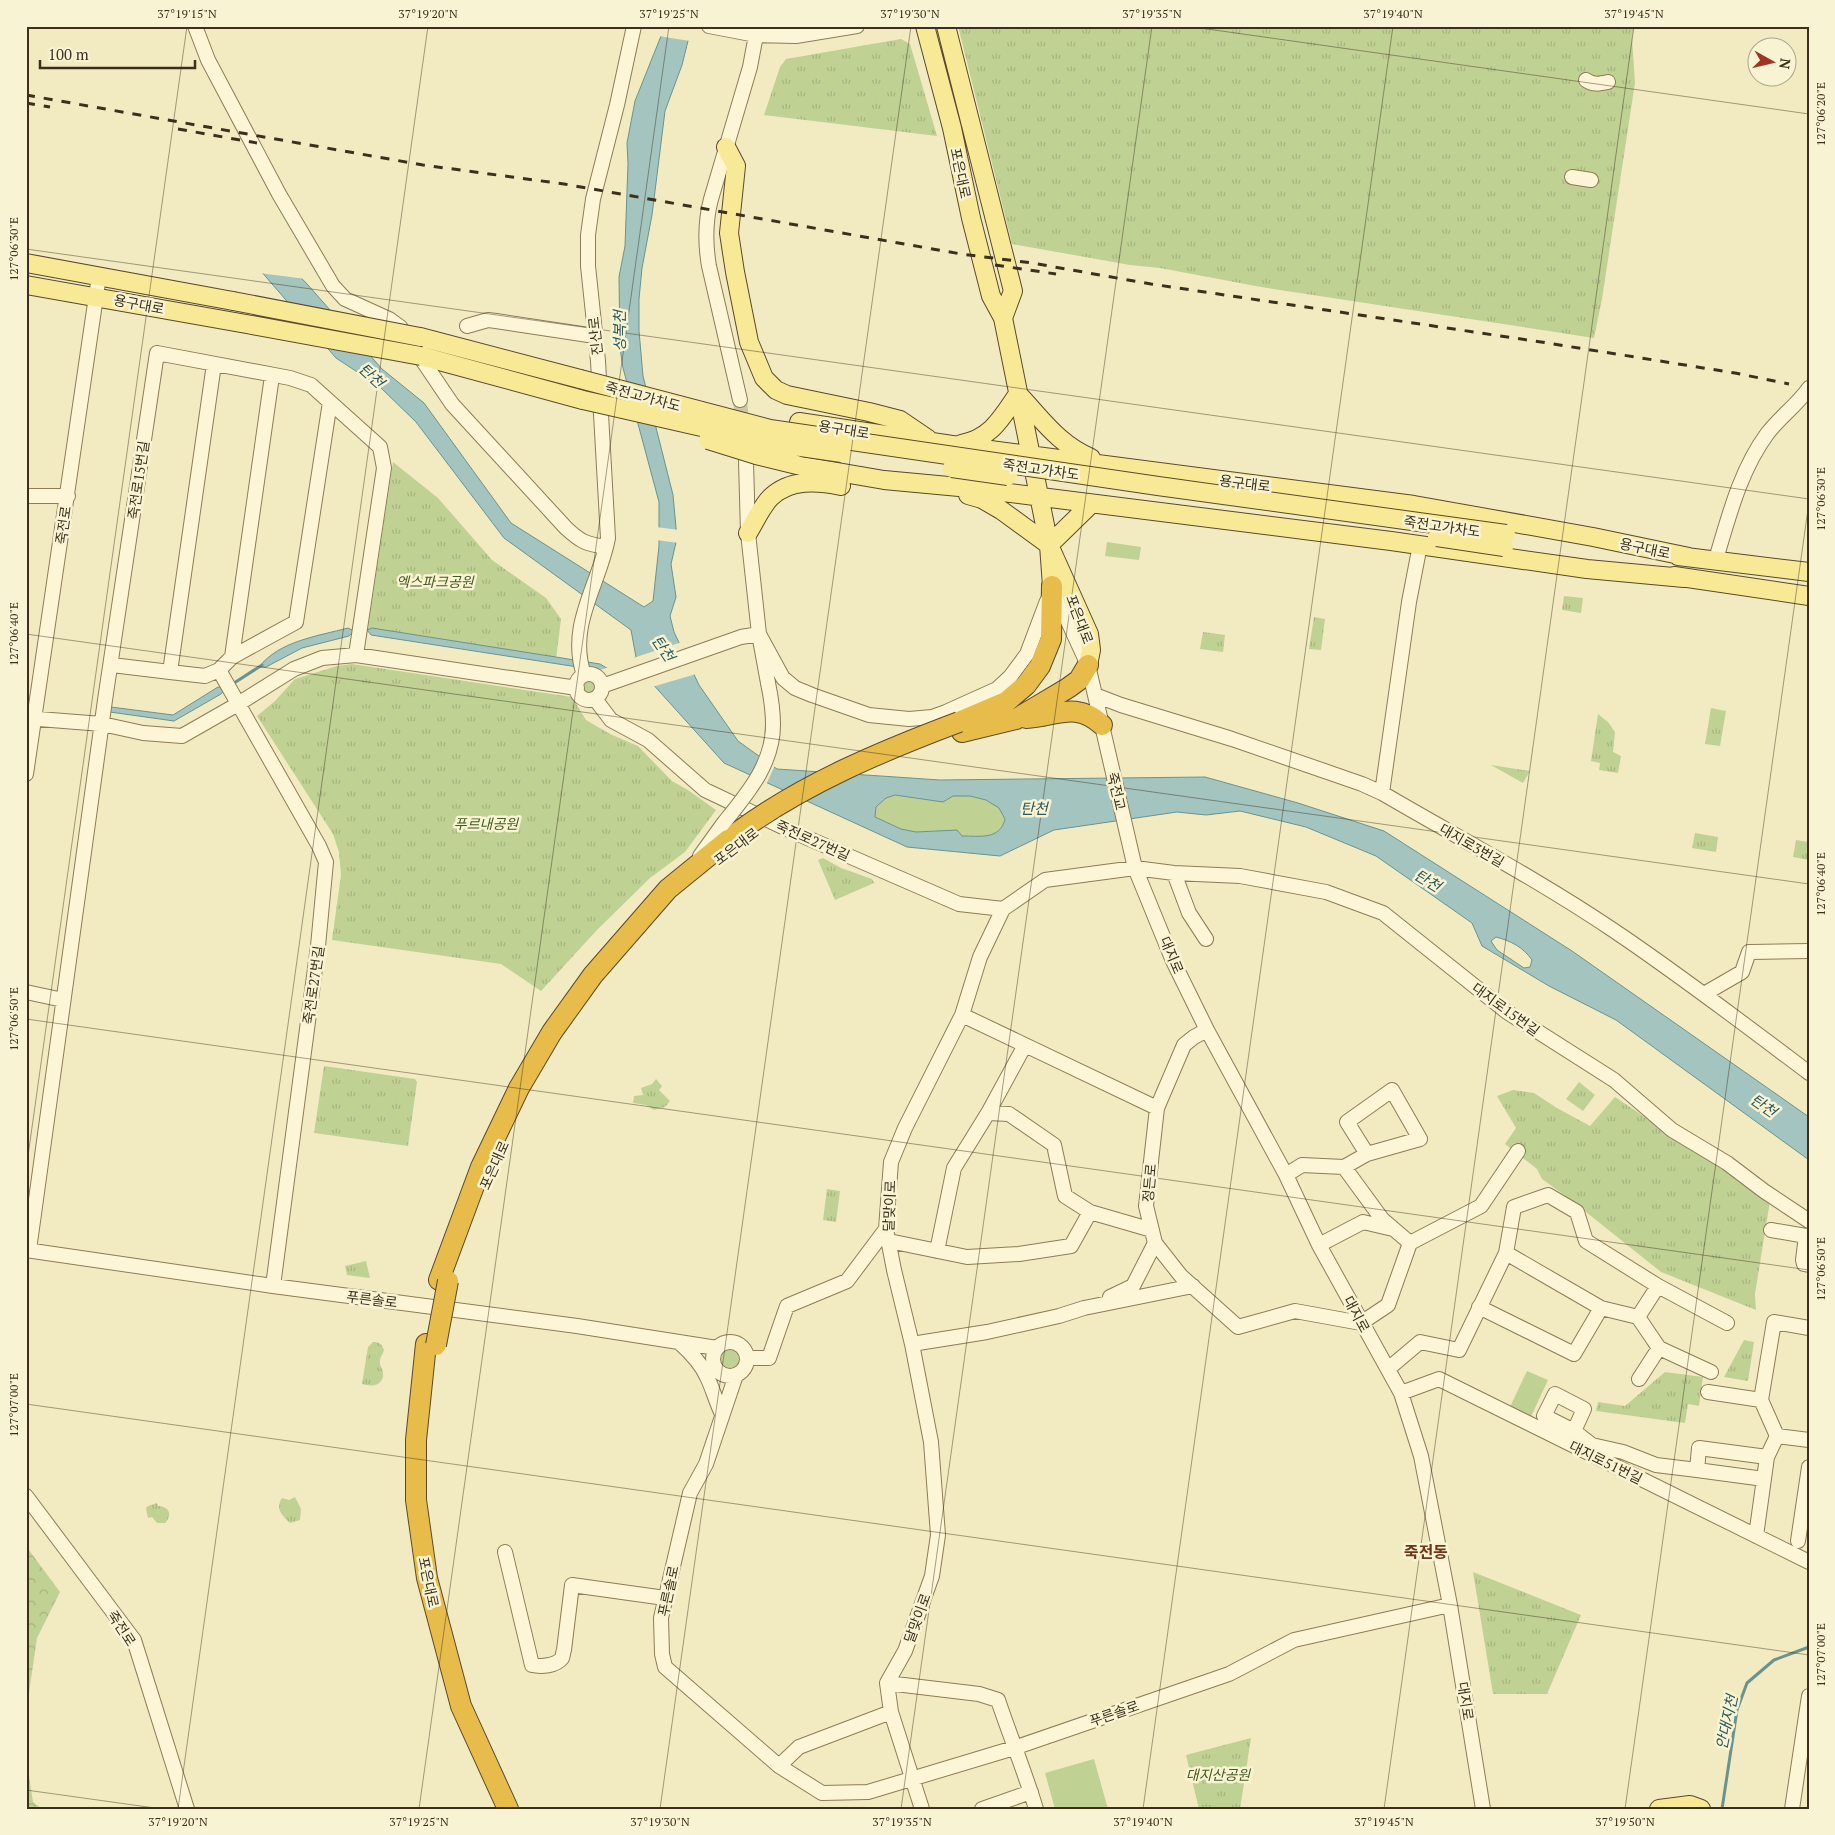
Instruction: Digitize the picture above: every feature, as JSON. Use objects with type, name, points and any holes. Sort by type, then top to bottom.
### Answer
[{"type":"highway","name":"포은대로","points":[[444,1281],[481,1167],[519,1088],[552,1032],[593,975],[637,923],[668,889],[735,832],[792,809],[846,780],[960,727],[1006,702],[1026,686],[1040,666],[1050,639],[1052,586]]},
{"type":"highway","name":"포은대로","points":[[960,727],[1016,719],[1079,680],[1088,665]]},
{"type":"highway","points":[[1016,719],[1079,711],[1092,716],[1102,727]]},
{"type":"highway","name":"포은대로","points":[[444,1281],[490,1172],[528,1093],[561,1037],[602,980],[677,894],[735,832]]},
{"type":"highway","points":[[431,1344],[444,1281]]},
{"type":"highway","name":"포은대로","points":[[431,1344],[416,1440],[416,1500],[427,1578],[461,1706],[508,1809]]},
{"type":"highway","name":"포은대로","points":[[431,1344],[427,1493],[438,1571],[472,1699],[522,1809]]},
{"type":"main road","name":"포은대로","points":[[925,26],[952,128],[971,218],[991,296],[1003,318],[1049,546],[1052,586]]},
{"type":"main road","name":"포은대로","points":[[946,26],[1013,291],[1003,318]]},
{"type":"main road","points":[[726,147],[736,166],[730,233],[735,272],[749,342],[764,378],[776,390],[787,394],[900,420],[932,442]]},
{"type":"main road","name":"용구대로","points":[[26,263],[420,337],[580,379],[799,422],[960,446],[1414,505],[1593,537],[1689,557]]},
{"type":"main road","name":"용구대로","points":[[26,285],[96,296],[421,356],[583,400],[756,455],[840,474],[931,486],[970,488],[1420,545],[1587,569],[1684,578],[1809,596]]},
{"type":"main road","name":"죽전고가차도","points":[[580,379],[770,429],[1158,486],[1505,540]]},
{"type":"main road","points":[[960,446],[983,437],[999,421],[1018,394],[1063,442],[1076,452],[1107,465]]},
{"type":"main road","name":"죽전고가차도","points":[[583,400],[767,442],[1505,540]]},
{"type":"main road","points":[[960,446],[979,460],[979,477],[970,488]]},
{"type":"main road","points":[[748,533],[770,498],[780,490],[793,485],[814,481],[901,494],[931,486],[982,499],[1012,517],[1049,546],[1091,504]]},
{"type":"main road","name":"용구대로","points":[[1505,540],[1716,559],[1809,572]]},
{"type":"main road","name":"용구대로","points":[[1505,540],[1684,578]]},
{"type":"main road","name":"포은대로","points":[[1049,546],[1089,634],[1091,650],[1088,665]]},
{"type":"main road","points":[[1659,1809],[1696,1807]]},
{"type":"street","points":[[195,26],[208,60],[274,186],[333,286],[345,299],[389,319],[400,327],[452,404],[566,528],[587,545],[607,542]]},
{"type":"street","name":"진산로","points":[[583,671],[578,650],[581,623],[607,542],[602,430],[588,266],[588,235],[593,199],[617,105],[634,26]]},
{"type":"street","points":[[710,26],[756,35],[796,36],[857,26]]},
{"type":"street","points":[[740,400],[708,266],[705,243],[707,214],[750,67],[756,35]]},
{"type":"street","points":[[1586,80],[1591,84],[1608,82]]},
{"type":"street","points":[[1572,177],[1591,180]]},
{"type":"street","name":"죽전로","points":[[26,774],[30,719],[68,496],[99,276]]},
{"type":"street","points":[[467,326],[488,320],[595,336]]},
{"type":"street","name":"죽전로15번길","points":[[27,1250],[157,353],[290,378],[311,385],[380,447],[384,468],[356,655]]},
{"type":"street","points":[[170,672],[214,364]]},
{"type":"street","points":[[232,657],[272,376]]},
{"type":"street","points":[[1716,559],[1735,495],[1756,449],[1768,432],[1809,388]]},
{"type":"street","points":[[112,665],[205,676],[220,672],[232,657],[296,622],[330,402]]},
{"type":"street","points":[[735,832],[751,789],[770,751],[773,728],[773,712],[759,634],[748,533],[746,461]]},
{"type":"street","points":[[26,496],[68,496]]},
{"type":"street","points":[[1382,793],[1409,602],[1420,545]]},
{"type":"street","points":[[759,634],[783,678],[795,688],[870,715],[909,719],[932,717],[986,695],[997,689],[1010,677],[1027,654],[1052,586]]},
{"type":"street","points":[[1052,586],[1088,665],[1102,727]]},
{"type":"street","points":[[603,689],[595,676],[583,671],[577,682],[577,694],[587,700],[603,689],[741,637],[759,634]]},
{"type":"street","points":[[30,719],[102,724],[143,733],[182,736],[294,669],[322,658],[356,655],[577,688]]},
{"type":"street","points":[[220,672],[238,704]]},
{"type":"street","name":"죽전로27번길","points":[[603,689],[612,720],[648,740],[705,790],[789,830],[959,904],[1004,909]]},
{"type":"street","name":"대지로3번길","points":[[1095,695],[1120,705],[1232,739],[1362,784],[1382,793],[1612,929],[1704,994],[1809,1073]]},
{"type":"street","name":"죽전로27번길","points":[[238,704],[319,846],[326,862],[318,946],[273,1286]]},
{"type":"street","name":"죽전교","points":[[1102,727],[1131,853]]},
{"type":"street","name":"대지로","points":[[1131,853],[1135,868],[1174,961],[1207,1030],[1286,1175],[1319,1245],[1400,1392],[1422,1456],[1450,1604],[1483,1809]]},
{"type":"street","name":"달맞이로","points":[[887,1684],[905,1651],[932,1576],[938,1535],[930,1442],[912,1344],[894,1270],[888,1235],[891,1162],[904,1128],[962,1015],[980,957],[1004,909],[1045,880],[1135,868]]},
{"type":"street","name":"대지로15번길","points":[[1135,868],[1174,873],[1240,876],[1326,892],[1383,913],[1507,1012],[1614,1080],[1672,1130],[1727,1163],[1809,1221]]},
{"type":"street","points":[[1174,873],[1190,913],[1206,939]]},
{"type":"street","points":[[1704,994],[1742,972],[1749,952],[1809,951]]},
{"type":"street","points":[[26,992],[63,1000]]},
{"type":"street","points":[[962,1015],[1157,1108]]},
{"type":"street","name":"정든로","points":[[1207,1030],[1184,1045],[1157,1108],[1146,1206],[1153,1237],[1182,1276],[1238,1327],[1295,1311],[1317,1313],[1361,1323]]},
{"type":"street","points":[[936,1251],[954,1168],[988,1113],[1025,1045]]},
{"type":"street","points":[[1286,1175],[1302,1165],[1344,1167],[1367,1154],[1420,1139],[1392,1090],[1347,1122],[1367,1154]]},
{"type":"street","points":[[988,1113],[1009,1114],[1054,1145],[1065,1196],[1090,1212],[1153,1237],[1133,1286],[1084,1308]]},
{"type":"street","points":[[1361,1323],[1388,1305],[1410,1243],[1481,1206],[1518,1151]]},
{"type":"street","points":[[1344,1167],[1382,1218],[1410,1243]]},
{"type":"street","points":[[1388,1368],[1420,1342],[1459,1350],[1506,1252],[1514,1207],[1548,1195],[1576,1212],[1586,1241],[1658,1286],[1727,1323]]},
{"type":"street","points":[[747,1358],[769,1358],[787,1306],[847,1281],[888,1235],[936,1251],[967,1257],[1019,1254],[1070,1246],[1090,1212]]},
{"type":"street","points":[[1319,1245],[1363,1222],[1394,1229]]},
{"type":"street","points":[[1771,1230],[1806,1236],[1803,1260],[1804,1264],[1809,1265]]},
{"type":"street","name":"푸른솔로","points":[[27,1250],[273,1286],[577,1326],[717,1348]]},
{"type":"street","points":[[1506,1252],[1601,1308],[1638,1317],[1659,1348],[1711,1372]]},
{"type":"street","points":[[912,1344],[987,1332],[1059,1316],[1084,1308],[1192,1286]]},
{"type":"street","points":[[1638,1317],[1658,1286]]},
{"type":"street","points":[[1479,1307],[1574,1354],[1601,1308]]},
{"type":"street","points":[[1756,1536],[1767,1457],[1777,1436],[1761,1400],[1774,1322],[1809,1328]]},
{"type":"street","points":[[680,1342],[694,1354],[708,1377],[716,1403],[722,1414]]},
{"type":"street","points":[[729,1342],[741,1346],[747,1358],[746,1365],[742,1371],[736,1375],[729,1376],[719,1372],[714,1366],[713,1359],[717,1348],[729,1342]]},
{"type":"street","points":[[1639,1379],[1659,1348]]},
{"type":"street","name":"푸른솔로","points":[[736,1375],[706,1464],[690,1493],[661,1618],[662,1654],[665,1667],[779,1766],[822,1793],[868,1792],[913,1779],[1014,1748],[1229,1674],[1294,1640],[1450,1604]]},
{"type":"street","name":"대지로51번길","points":[[1400,1392],[1439,1380],[1809,1562]]},
{"type":"street","points":[[1708,1392],[1761,1400]]},
{"type":"street","points":[[1574,1431],[1592,1445],[1623,1452],[1656,1465],[1764,1479]]},
{"type":"street","points":[[1777,1436],[1809,1440]]},
{"type":"street","points":[[1697,1470],[1699,1448],[1767,1457]]},
{"type":"street","points":[[1798,1541],[1809,1467]]},
{"type":"street","name":"죽전로","points":[[26,1496],[134,1640],[187,1809]]},
{"type":"street","points":[[505,1552],[534,1671],[562,1658],[572,1585],[665,1598]]},
{"type":"street","points":[[922,1809],[891,1712],[887,1684],[979,1694],[998,1700],[1036,1809]]},
{"type":"street","points":[[1792,1809],[1809,1696]]},
{"type":"street","points":[[779,1766],[799,1747],[891,1712]]},
{"type":"street","points":[[982,1809],[1031,1792]]},
{"type":"green space","points":[[958,26],[1634,26],[1632,38],[1635,83],[1602,299],[1594,338],[1261,287],[1160,268],[1130,265],[1012,244]]},
{"type":"green space","points":[[901,39],[910,44],[937,136],[764,115],[780,67],[786,59]]},
{"type":"green space","name":"엑스파크공원","points":[[393,462],[438,498],[492,560],[546,598],[561,619],[556,659],[368,629]]},
{"type":"green space","points":[[1107,542],[1141,547],[1139,560],[1105,556]]},
{"type":"green space","points":[[1564,596],[1583,598],[1581,613],[1562,610]]},
{"type":"green space","points":[[1314,617],[1325,619],[1321,650],[1309,649]]},
{"type":"green space","points":[[1203,632],[1225,635],[1223,652],[1200,649]]},
{"type":"green space","name":"푸르내공원","points":[[352,664],[572,697],[586,720],[610,734],[638,746],[672,781],[716,810],[685,852],[650,878],[597,930],[541,991],[501,964],[332,940],[341,875],[339,852],[333,834],[257,716],[275,701],[295,679],[337,666]]},
{"type":"green space","points":[[587,681],[591,681],[595,687],[591,693],[587,693],[583,689],[583,685]]},
{"type":"green space","points":[[1711,708],[1726,711],[1720,746],[1705,744]]},
{"type":"green space","points":[[1598,714],[1608,722],[1615,732],[1613,752],[1621,756],[1618,773],[1599,770],[1600,763],[1591,761]]},
{"type":"green space","points":[[1491,765],[1530,771],[1523,783]]},
{"type":"green space","points":[[895,795],[943,802],[953,796],[970,796],[986,800],[999,808],[1005,819],[999,831],[982,836],[962,836],[957,830],[916,832],[901,829],[875,817],[876,807],[886,798]]},
{"type":"green space","points":[[1695,833],[1718,837],[1716,852],[1692,848]]},
{"type":"green space","points":[[1796,840],[1809,842],[1809,860],[1793,857]]},
{"type":"green space","points":[[823,858],[841,868],[872,879],[874,883],[835,900],[818,860]]},
{"type":"green space","points":[[324,1066],[415,1079],[417,1082],[408,1146],[314,1133]]},
{"type":"green space","points":[[656,1079],[662,1086],[659,1090],[670,1101],[665,1107],[654,1110],[646,1105],[633,1103],[634,1096],[643,1095],[641,1088],[652,1084]]},
{"type":"green space","points":[[1579,1082],[1595,1095],[1583,1111],[1566,1099]]},
{"type":"green space","points":[[1513,1090],[1534,1093],[1590,1126],[1615,1097],[1770,1201],[1755,1294],[1756,1310],[1661,1272],[1542,1179],[1537,1169],[1505,1144],[1516,1128],[1497,1096]]},
{"type":"green space","points":[[827,1189],[840,1191],[836,1222],[823,1220]]},
{"type":"green space","points":[[366,1261],[370,1278],[347,1275],[345,1266]]},
{"type":"green space","points":[[1744,1340],[1754,1342],[1748,1381],[1724,1377]]},
{"type":"green space","points":[[373,1342],[380,1344],[384,1350],[380,1358],[383,1377],[379,1383],[366,1385],[362,1384],[368,1347]]},
{"type":"green space","points":[[726,1350],[734,1350],[739,1355],[737,1366],[726,1368],[721,1363],[721,1355]]},
{"type":"green space","points":[[1527,1371],[1548,1380],[1530,1419],[1509,1409]]},
{"type":"green space","points":[[1665,1372],[1703,1377],[1699,1406],[1688,1404],[1685,1423],[1596,1411],[1598,1402],[1625,1406]]},
{"type":"green space","points":[[295,1497],[301,1509],[300,1520],[290,1523],[282,1514],[279,1505],[282,1498],[289,1500]]},
{"type":"green space","points":[[157,1503],[158,1506],[162,1506],[169,1512],[169,1517],[165,1523],[157,1523],[152,1517],[148,1518],[146,1508]]},
{"type":"green space","points":[[26,1546],[60,1592],[37,1638],[26,1713]]},
{"type":"green space","points":[[1473,1572],[1581,1615],[1547,1694],[1493,1694]]},
{"type":"green space","name":"대지산공원","points":[[1251,1738],[1240,1809],[1199,1809],[1186,1755]]},
{"type":"green space","points":[[26,1756],[33,1802],[42,1809],[26,1809]]},
{"type":"green space","points":[[1094,1759],[1108,1809],[1055,1809],[1045,1773]]},
{"type":"water","name":"탄천","points":[[661,36],[689,37],[682,65],[665,111],[652,215],[642,268],[639,299],[639,331],[643,376],[673,495],[677,538],[671,564],[676,597],[670,616],[674,632],[699,685],[738,741],[777,769],[940,780],[1205,777],[1298,803],[1384,831],[1572,951],[1809,1117],[1809,1160],[1616,1020],[1549,986],[1482,946],[1472,923],[1376,856],[1306,827],[1240,811],[1206,815],[1177,812],[1054,830],[1000,856],[907,847],[724,763],[650,681],[616,688],[597,670],[371,635],[367,630],[372,628],[600,664],[615,673],[636,657],[631,630],[504,538],[416,422],[380,387],[336,358],[228,233],[235,209],[308,285],[382,369],[424,403],[511,523],[644,607],[653,601],[659,546],[659,502],[623,368],[620,348],[619,277],[625,246],[627,143],[635,101]],"holes":[[[895,795],[943,802],[953,796],[970,796],[986,800],[999,808],[1005,819],[999,831],[982,836],[962,836],[957,830],[916,832],[901,829],[875,817],[876,807],[886,798]],[[1496,937],[1512,943],[1525,951],[1532,960],[1530,967],[1524,968],[1497,950],[1491,941]]]},
{"type":"water","points":[[348,628],[354,631],[349,636],[302,648],[266,667],[259,667],[267,658],[288,645]]},
{"type":"water","points":[[218,687],[226,688],[221,694],[174,721],[110,712],[107,708],[173,715]]},
{"type":"pier","points":[[139,26],[176,26],[237,207],[306,279],[259,273],[226,235]]},
{"type":"pier","points":[[661,26],[693,26],[690,41],[658,36]]},
{"type":"pier","points":[[656,527],[679,530],[679,543],[656,540]]},
{"type":"pier","points":[[682,642],[696,674],[652,687],[649,684],[641,688],[619,690],[600,670],[609,667],[615,670],[627,660]]},
{"type":"pier","points":[[764,757],[775,765],[766,785],[753,779]]},
{"type":"waterway","points":[[231,685],[262,665]]},
{"type":"waterway","name":"안대지천","points":[[1722,1809],[1737,1710],[1747,1683],[1774,1660],[1809,1647]]},
{"type":"tunnel","points":[[740,400],[743,431]]},
{"type":"railway","points":[[26,95],[423,165],[564,184],[961,254],[1032,263],[1151,284],[1541,342],[1735,373],[1789,384]]},
{"type":"railway","points":[[26,103],[50,107]]},
{"type":"railway","points":[[178,129],[257,143]]},
{"type":"railway","points":[[995,265],[1056,274]]},
{"type":"district","name":"죽전동","points":[[1426,1552]]},
{"type":"water label","name":"성복천","points":[[619,331]]}]
